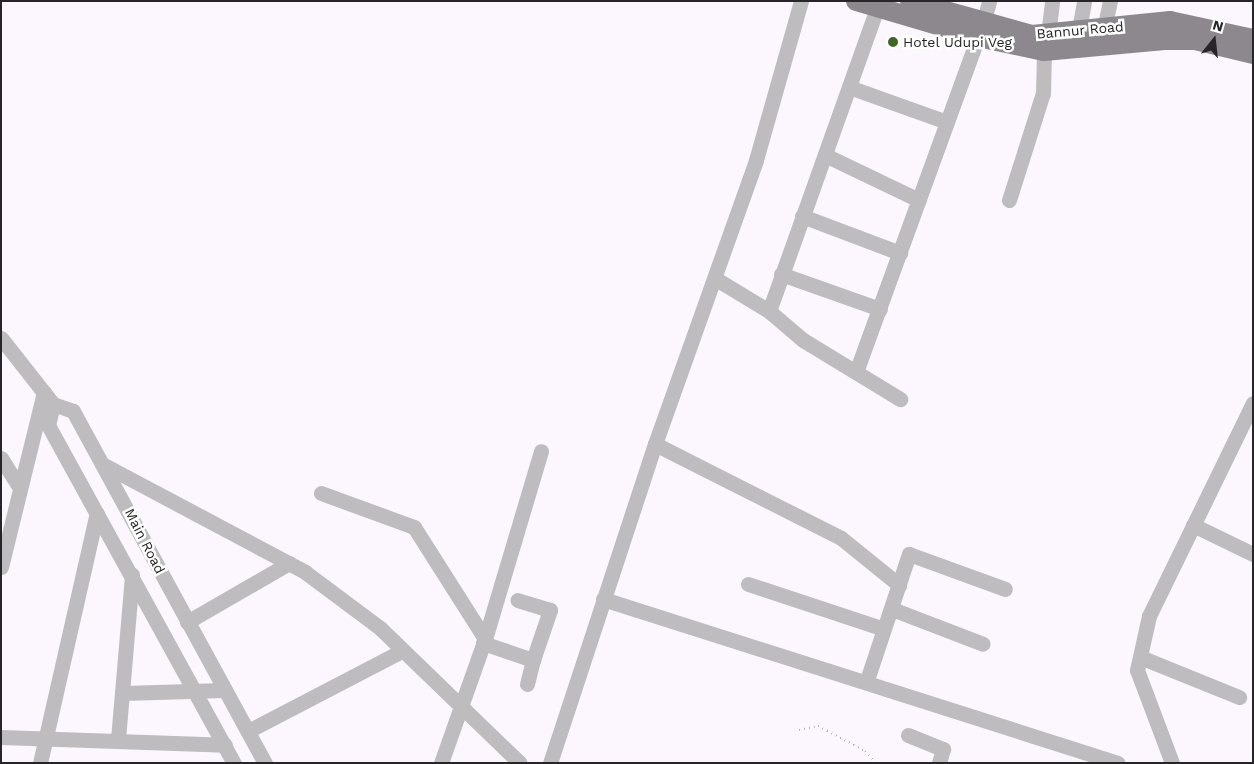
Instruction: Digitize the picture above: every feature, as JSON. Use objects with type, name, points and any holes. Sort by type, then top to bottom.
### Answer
[{"type":"main road","points":[[856,1],[877,8],[981,31]]},
{"type":"main road","name":"Bannur Road","points":[[910,1],[940,6],[981,31],[1046,43],[1079,30],[1170,21],[1253,39]]},
{"type":"main road","points":[[1046,43],[1194,40],[1253,54]]},
{"type":"street","points":[[550,763],[655,444],[716,279],[756,160],[801,1]]},
{"type":"street","points":[[856,372],[981,31],[989,1]]},
{"type":"street","points":[[1009,200],[1043,93],[1046,43],[1052,1]]},
{"type":"street","points":[[1079,30],[1084,1]]},
{"type":"street","points":[[1104,28],[1110,1]]},
{"type":"street","points":[[769,311],[877,8]]},
{"type":"street","points":[[849,87],[947,122]]},
{"type":"street","points":[[825,155],[919,200]]},
{"type":"street","points":[[802,216],[900,253]]},
{"type":"street","points":[[781,274],[880,309]]},
{"type":"street","points":[[716,279],[769,311],[803,340],[900,399]]},
{"type":"street","name":"Main Road","points":[[1,338],[48,398],[73,412],[106,466],[187,622],[265,763]]},
{"type":"street","points":[[1,567],[18,484],[48,398]]},
{"type":"street","points":[[48,398],[48,426],[132,575],[234,763]]},
{"type":"street","points":[[1172,763],[1136,670],[1149,616],[1253,403]]},
{"type":"street","points":[[655,444],[841,538],[899,585]]},
{"type":"street","points":[[440,763],[484,641],[541,452]]},
{"type":"street","points":[[1,458],[18,484]]},
{"type":"street","points":[[106,466],[290,563],[380,628],[520,763]]},
{"type":"street","points":[[321,493],[414,527],[484,641],[533,660]]},
{"type":"street","points":[[40,763],[97,513]]},
{"type":"street","points":[[1193,526],[1253,554]]},
{"type":"street","points":[[867,680],[909,554],[1005,589]]},
{"type":"street","points":[[187,622],[290,563]]},
{"type":"street","points":[[118,739],[132,575]]},
{"type":"street","points":[[748,584],[884,630]]},
{"type":"street","points":[[603,599],[867,680],[1118,763]]},
{"type":"street","points":[[518,600],[550,610],[527,684]]},
{"type":"street","points":[[892,609],[983,644]]},
{"type":"street","points":[[248,732],[402,651]]},
{"type":"street","points":[[1140,657],[1239,697]]},
{"type":"street","points":[[122,692],[225,690]]},
{"type":"street","points":[[908,735],[943,749],[939,763]]},
{"type":"street","points":[[1,737],[118,739],[225,745]]},
{"type":"path","points":[[800,730],[818,726],[865,750],[876,763]]},
{"type":"place","name":"Hotel Udupi Veg","points":[[893,42]]}]
